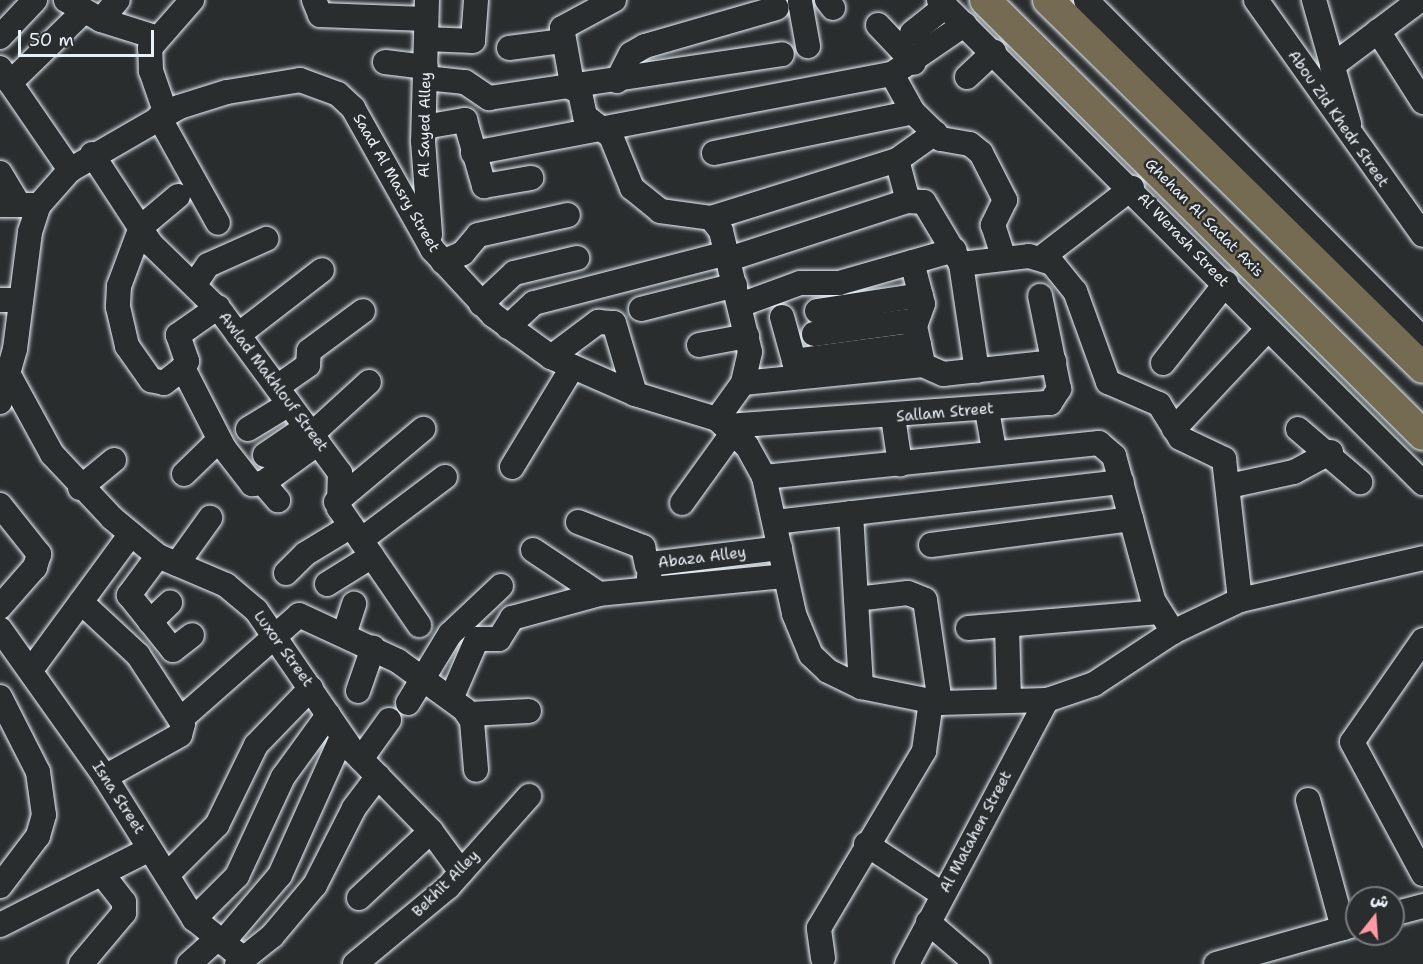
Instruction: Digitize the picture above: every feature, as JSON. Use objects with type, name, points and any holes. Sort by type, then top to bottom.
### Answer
[{"type":"main road","name":"Ghehan Al Sadat Axis","points":[[985,0],[1423,435]]},
{"type":"main road","points":[[1048,0],[1423,368]]},
{"type":"street","points":[[0,37],[35,0]]},
{"type":"street","points":[[70,170],[5,75],[84,10],[118,0]]},
{"type":"street","points":[[192,0],[156,37],[149,60],[162,115],[218,223]]},
{"type":"street","points":[[314,0],[320,15],[426,19],[473,42],[476,0]]},
{"type":"street","points":[[614,0],[580,8],[562,28],[562,41],[585,116],[616,145],[628,183],[660,211],[711,218],[897,160],[935,133]]},
{"type":"street","points":[[1086,0],[1423,339]]},
{"type":"street","name":"Abou Zid Khedr Street","points":[[1256,0],[1356,147],[1419,221]]},
{"type":"street","points":[[1314,0],[1356,147]]},
{"type":"street","points":[[1332,66],[1420,0]]},
{"type":"street","points":[[617,81],[631,54],[645,46],[788,2],[808,46]]},
{"type":"street","points":[[912,33],[943,3]]},
{"type":"street","name":"Al Werash Street","points":[[943,3],[1226,283],[1266,331],[1423,483]]},
{"type":"street","points":[[84,10],[156,37]]},
{"type":"street","name":"Al Sayed Alley","points":[[426,19],[424,127],[438,255]]},
{"type":"street","points":[[473,153],[892,74],[914,63],[965,24]]},
{"type":"street","points":[[878,25],[914,63]]},
{"type":"street","points":[[1378,31],[1423,102]]},
{"type":"street","points":[[509,48],[562,41]]},
{"type":"street","points":[[967,77],[994,52]]},
{"type":"street","points":[[386,62],[465,82],[489,98],[576,88],[782,54]]},
{"type":"street","points":[[892,74],[913,112],[935,133],[976,148],[1003,192],[1003,207],[993,225],[1004,258]]},
{"type":"street","name":"Saad Al Masry Street","points":[[19,205],[92,154],[162,115],[279,81],[320,85],[354,108],[438,255],[481,304],[508,327],[562,363],[634,394],[726,426]]},
{"type":"street","points":[[714,153],[913,112]]},
{"type":"street","points":[[424,127],[465,120],[484,186],[531,178]]},
{"type":"street","name":"Awlad Makhlouf Street","points":[[92,154],[141,227],[218,308],[312,435],[342,479],[336,502]]},
{"type":"street","points":[[897,160],[908,201]]},
{"type":"street","points":[[0,173],[19,205],[10,300],[8,348],[10,377],[0,402]]},
{"type":"street","points":[[1041,258],[1132,188]]},
{"type":"street","points":[[178,196],[141,227],[119,286],[121,327],[127,346],[154,383],[164,383],[183,368],[187,361],[178,335],[218,308]]},
{"type":"street","points":[[508,327],[526,307],[573,293],[728,256],[908,201],[930,206],[958,257],[977,371]]},
{"type":"street","points":[[438,255],[463,253],[478,235],[568,215]]},
{"type":"street","points":[[682,503],[726,426],[749,368],[747,336],[722,231],[711,218]]},
{"type":"street","points":[[195,284],[210,264],[266,238]]},
{"type":"street","points":[[641,309],[800,283],[828,285],[912,262],[958,257],[1041,258],[1070,280],[1108,382],[1159,404],[1184,441],[1218,452],[1228,468],[1240,600]]},
{"type":"street","points":[[481,304],[514,273],[570,260],[573,293]]},
{"type":"street","points":[[912,262],[921,295],[916,320],[921,355],[943,374],[1053,362]]},
{"type":"street","points":[[238,335],[322,270]]},
{"type":"street","points":[[1163,363],[1226,283]]},
{"type":"street","points":[[916,320],[816,322],[921,295]]},
{"type":"street","name":"Sallam Street","points":[[726,426],[987,410],[1056,399],[1053,362],[1040,296]]},
{"type":"street","points":[[248,429],[283,395],[308,365],[309,351],[363,311]]},
{"type":"street","points":[[782,317],[796,369]]},
{"type":"street","points":[[512,467],[562,363],[598,322],[614,323],[634,394]]},
{"type":"street","points":[[1174,429],[1266,331]]},
{"type":"street","points":[[699,345],[747,336]]},
{"type":"street","points":[[743,383],[796,369],[921,355]]},
{"type":"street","points":[[183,368],[219,440],[252,484],[271,491],[312,435],[369,382]]},
{"type":"street","name":"Luxor Street","points":[[10,377],[41,435],[80,488],[130,535],[167,560],[234,590],[273,633],[342,737],[431,831],[461,872]]},
{"type":"street","points":[[987,410],[994,450]]},
{"type":"street","points":[[893,417],[900,464]]},
{"type":"street","points":[[726,426],[764,477],[785,576],[811,655],[828,671],[861,687],[935,702],[1047,700],[1094,684],[1173,632],[1240,600],[1423,558]]},
{"type":"street","points":[[419,625],[336,502],[423,429]]},
{"type":"street","points":[[1298,429],[1331,452],[1360,482]]},
{"type":"street","points":[[265,455],[312,435]]},
{"type":"street","points":[[184,474],[219,440]]},
{"type":"street","points":[[764,477],[900,464],[994,450],[1099,443],[1114,456],[1160,612],[1173,632]]},
{"type":"street","points":[[1229,486],[1294,472],[1331,452]]},
{"type":"street","points":[[80,488],[114,460]]},
{"type":"street","points":[[286,573],[361,541],[445,477]]},
{"type":"street","points":[[775,522],[1122,482]]},
{"type":"street","points":[[0,505],[39,554],[35,567],[0,607]]},
{"type":"street","points":[[851,513],[861,687]]},
{"type":"street","points":[[192,635],[173,650],[129,591],[167,560],[210,518]]},
{"type":"street","points":[[931,545],[1131,519]]},
{"type":"street","points":[[578,522],[643,548],[648,578]]},
{"type":"street","points":[[31,670],[130,535]]},
{"type":"street","points":[[327,585],[361,541]]},
{"type":"street","name":"Abaza Alley","points":[[648,578],[780,548]]},
{"type":"street","points":[[533,549],[598,594]]},
{"type":"street","points":[[476,770],[460,707],[477,639],[496,640],[509,619],[648,578],[785,576]]},
{"type":"street","points":[[408,703],[427,680],[450,634],[501,586]]},
{"type":"street","points":[[823,958],[819,928],[866,844],[924,751],[935,702],[925,600],[908,593],[856,599]]},
{"type":"street","points":[[81,602],[138,655],[181,719],[180,735],[105,777]]},
{"type":"street","points":[[150,622],[170,603]]},
{"type":"street","points":[[344,635],[354,604]]},
{"type":"street","points":[[968,628],[1160,612]]},
{"type":"street","points":[[181,719],[273,633],[299,615],[373,648],[427,680],[460,707],[529,711]]},
{"type":"street","points":[[1007,625],[1009,701]]},
{"type":"street","name":"Isna Street","points":[[0,629],[105,777],[194,919],[240,961]]},
{"type":"street","points":[[1423,640],[1352,742],[1423,874]]},
{"type":"street","points":[[358,691],[373,648]]},
{"type":"street","points":[[166,875],[217,825],[256,745],[311,688]]},
{"type":"street","points":[[0,697],[10,738],[41,782],[45,815],[38,836],[0,886]]},
{"type":"street","name":"Al Matahen Street","points":[[907,964],[942,894],[1047,700]]},
{"type":"street","points":[[194,919],[237,876],[283,777],[328,715]]},
{"type":"street","points":[[361,759],[389,720]]},
{"type":"street","points":[[189,964],[219,941],[280,875],[342,737]]},
{"type":"street","points":[[240,961],[272,936],[315,885],[354,808],[378,776]]},
{"type":"street","name":"Bekhit Alley","points":[[355,964],[461,872],[529,796]]},
{"type":"street","points":[[1308,800],[1345,911]]},
{"type":"street","points":[[359,898],[431,831]]},
{"type":"street","points":[[866,844],[942,894]]},
{"type":"street","points":[[0,925],[104,876],[150,849]]},
{"type":"street","points":[[81,964],[124,913],[124,902],[104,876]]},
{"type":"street","points":[[1405,911],[1423,906]]},
{"type":"street","points":[[928,922],[977,964]]},
{"type":"street","points":[[1216,964],[1345,927]]}]
